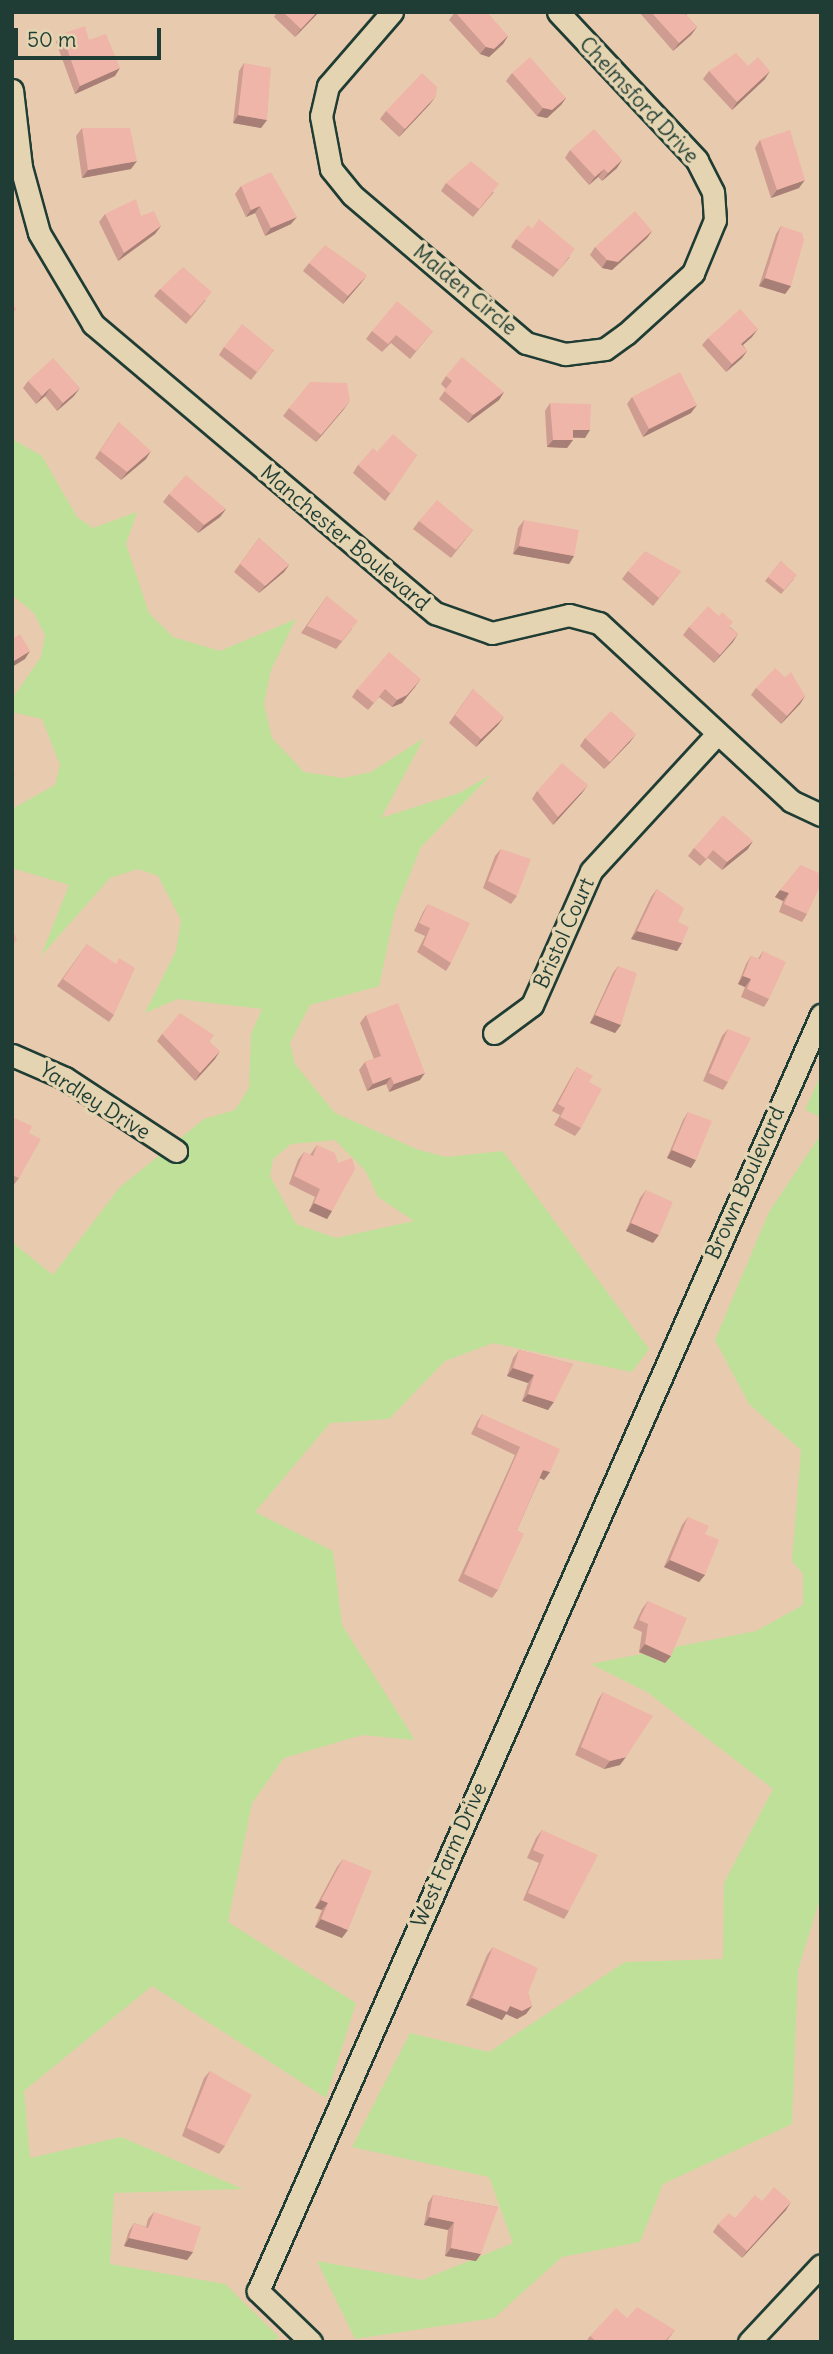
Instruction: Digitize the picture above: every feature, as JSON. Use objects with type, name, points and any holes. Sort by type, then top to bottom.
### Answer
[{"type":"street","name":"Malden Circle","points":[[393,12],[328,86],[321,116],[331,169],[352,195],[526,343],[565,354],[605,349],[626,334],[693,273],[715,220],[713,192]]},
{"type":"street","name":"Chelmsford Drive","points":[[558,12],[698,160],[713,192]]},
{"type":"street","name":"Manchester Boulevard","points":[[12,90],[20,167],[39,233],[93,324],[435,613],[492,634],[569,615],[599,623],[716,735],[791,801],[821,815]]},
{"type":"street","name":"Bristol Court","points":[[494,1033],[532,1005],[591,871],[716,735]]},
{"type":"street","name":"Brown Boulevard","points":[[669,1352],[821,1014]]},
{"type":"street","name":"Yardley Drive","points":[[12,1055],[65,1078],[176,1151]]},
{"type":"street","name":"West Farm Drive","points":[[311,2342],[258,2291],[669,1352]]},
{"type":"street","points":[[749,2342],[821,2264]]},
{"type":"green space","points":[[12,439],[42,456],[77,517],[93,528],[137,512],[126,544],[149,613],[173,637],[220,651],[296,619],[271,670],[264,704],[272,738],[304,772],[343,778],[371,772],[424,738],[381,818],[459,793],[491,775],[421,847],[395,911],[379,986],[310,1005],[290,1043],[295,1064],[335,1113],[419,1150],[446,1157],[503,1151],[649,1349],[632,1372],[493,1343],[445,1361],[389,1419],[330,1423],[255,1512],[333,1551],[342,1625],[415,1740],[362,1735],[284,1758],[252,1803],[228,1922],[356,2003],[326,2098],[152,1986],[24,2091],[30,2158],[121,2137],[243,2189],[114,2193],[110,2264],[225,2284],[279,2337],[272,2342],[12,2342],[12,1242],[53,1275],[119,1188],[204,1119],[235,1110],[249,1088],[251,1034],[262,1009],[178,999],[145,1013],[176,951],[181,920],[158,876],[138,869],[110,878],[41,956],[69,885],[12,868],[12,809],[55,785],[60,765],[42,719],[12,712],[12,699],[41,657],[45,635],[34,613],[12,595]],"holes":[[[335,1140],[365,1170],[378,1197],[414,1221],[336,1238],[296,1224],[270,1176],[273,1159],[291,1144]]]},
{"type":"green space","points":[[821,1074],[821,1117],[805,1110]]},
{"type":"green space","points":[[821,1134],[821,1895],[798,1970],[792,2124],[663,2184],[640,2242],[562,2257],[494,2318],[355,2339],[317,2261],[422,2280],[513,2243],[489,2177],[352,2147],[410,2033],[489,2052],[625,1962],[723,1959],[724,1883],[773,1789],[647,1692],[591,1664],[756,1631],[803,1605],[803,1574],[792,1561],[801,1450],[749,1404],[715,1340],[769,1212]]},
{"type":"building","points":[[283,12],[317,12],[301,29]]},
{"type":"building","points":[[455,12],[487,12],[508,36],[494,49],[486,47]]},
{"type":"building","points":[[651,12],[686,12],[697,27],[679,43]]},
{"type":"building","points":[[85,26],[89,40],[106,34],[120,68],[80,86],[62,34]]},
{"type":"building","points":[[736,53],[748,66],[758,57],[770,71],[737,102],[709,71]]},
{"type":"building","points":[[530,57],[566,98],[552,110],[543,108],[512,73]]},
{"type":"building","points":[[244,63],[271,68],[267,120],[238,115]]},
{"type":"building","points":[[422,73],[437,87],[436,96],[405,129],[386,111]]},
{"type":"building","points":[[82,128],[130,128],[137,161],[88,170]]},
{"type":"building","points":[[594,129],[622,160],[608,173],[604,169],[595,177],[570,150]]},
{"type":"building","points":[[790,130],[805,180],[777,190],[760,140]]},
{"type":"building","points":[[471,161],[499,184],[479,209],[446,183]]},
{"type":"building","points":[[271,172],[297,217],[271,228],[260,206],[251,210],[241,186]]},
{"type":"building","points":[[136,199],[141,216],[154,211],[161,226],[124,253],[105,214]]},
{"type":"building","points":[[635,211],[652,231],[618,262],[607,260],[595,247]]},
{"type":"building","points":[[539,219],[575,249],[559,270],[516,239],[528,225],[532,229]]},
{"type":"building","points":[[781,226],[802,233],[804,240],[791,286],[765,278]]},
{"type":"building","points":[[325,245],[367,275],[348,296],[309,263]]},
{"type":"building","points":[[183,267],[212,292],[191,316],[160,289]]},
{"type":"building","points":[[397,301],[433,331],[416,351],[396,335],[388,344],[372,331]]},
{"type":"building","points":[[740,309],[758,329],[741,344],[747,351],[732,364],[708,338]]},
{"type":"building","points":[[242,324],[274,350],[257,372],[224,347]]},
{"type":"building","points":[[462,357],[504,392],[473,415],[444,391],[452,381],[446,376]]},
{"type":"building","points":[[53,358],[80,388],[63,403],[50,388],[42,396],[28,381]]},
{"type":"building","points":[[680,372],[697,405],[649,429],[632,397]]},
{"type":"building","points":[[310,382],[347,383],[350,401],[321,435],[289,408]]},
{"type":"building","points":[[550,403],[591,404],[590,430],[573,430],[573,440],[553,440]]},
{"type":"building","points":[[119,422],[151,451],[127,472],[100,451]]},
{"type":"building","points":[[393,434],[417,455],[391,494],[358,465],[373,448],[377,452]]},
{"type":"building","points":[[186,475],[226,509],[204,525],[169,494]]},
{"type":"building","points":[[437,500],[473,530],[456,550],[419,521]]},
{"type":"building","points":[[524,520],[579,530],[574,556],[519,546]]},
{"type":"building","points":[[259,538],[289,565],[265,586],[240,564]]},
{"type":"building","points":[[645,551],[681,571],[659,598],[628,571]]},
{"type":"building","points":[[781,561],[797,575],[784,590],[768,577]]},
{"type":"building","points":[[327,596],[358,621],[342,641],[307,626]]},
{"type":"building","points":[[708,606],[719,616],[722,612],[733,622],[729,627],[738,634],[720,655],[689,627]]},
{"type":"building","points":[[20,634],[30,651],[12,662],[12,639]]},
{"type":"building","points":[[389,652],[421,679],[407,695],[397,700],[385,689],[374,703],[357,689]]},
{"type":"building","points":[[775,668],[785,677],[791,672],[805,696],[787,716],[756,688]]},
{"type":"building","points":[[473,689],[504,717],[481,739],[455,715]]},
{"type":"building","points":[[611,711],[636,734],[610,762],[585,738]]},
{"type":"building","points":[[562,763],[588,785],[558,817],[537,791]]},
{"type":"building","points":[[723,815],[753,841],[727,862],[713,850],[706,859],[694,848]]},
{"type":"building","points":[[501,849],[531,859],[517,896],[488,881]]},
{"type":"building","points":[[801,865],[821,874],[821,884],[807,914],[784,904],[789,893],[780,890]]},
{"type":"building","points":[[657,889],[684,908],[678,922],[689,927],[682,943],[637,931]]},
{"type":"building","points":[[428,904],[470,923],[451,963],[423,945],[430,928],[419,923]]},
{"type":"building","points":[[12,927],[17,940],[12,946]]},
{"type":"building","points":[[87,944],[116,964],[119,958],[135,968],[114,1015],[63,979]]},
{"type":"building","points":[[763,951],[786,962],[769,999],[747,989],[751,979],[743,976],[751,956],[760,959]]},
{"type":"building","points":[[618,966],[637,973],[621,1025],[595,1015]]},
{"type":"building","points":[[398,1003],[425,1073],[394,1084],[391,1077],[373,1084],[365,1062],[381,1056],[366,1015]]},
{"type":"building","points":[[180,1013],[214,1035],[209,1041],[220,1051],[200,1073],[162,1034]]},
{"type":"building","points":[[728,1029],[751,1038],[728,1082],[709,1073]]},
{"type":"building","points":[[577,1067],[593,1076],[589,1082],[602,1089],[581,1128],[560,1117],[565,1108],[558,1104]]},
{"type":"building","points":[[688,1112],[712,1121],[696,1160],[672,1150]]},
{"type":"building","points":[[12,1117],[32,1126],[29,1133],[41,1139],[19,1178],[12,1175]]},
{"type":"building","points":[[317,1145],[335,1153],[338,1163],[352,1158],[355,1169],[332,1211],[314,1203],[320,1189],[294,1176],[304,1152],[313,1156]]},
{"type":"building","points":[[646,1190],[673,1202],[659,1235],[631,1223]]},
{"type":"building","points":[[519,1350],[573,1364],[554,1402],[528,1394],[534,1375],[513,1368]]},
{"type":"building","points":[[482,1414],[560,1449],[550,1472],[543,1470],[517,1530],[524,1534],[498,1590],[464,1574],[520,1447],[477,1427]]},
{"type":"building","points":[[688,1517],[709,1526],[705,1534],[719,1540],[705,1575],[670,1560]]},
{"type":"building","points":[[648,1601],[687,1618],[671,1656],[645,1644],[648,1624],[639,1620]]},
{"type":"building","points":[[603,1692],[653,1716],[626,1757],[610,1761],[581,1747]]},
{"type":"building","points":[[542,1830],[598,1855],[569,1911],[528,1893],[544,1855],[533,1850]]},
{"type":"building","points":[[343,1859],[372,1871],[348,1930],[321,1919],[328,1903],[321,1900]]},
{"type":"building","points":[[493,1947],[538,1968],[528,1993],[532,2006],[522,2011],[510,2006],[507,2012],[472,1998]]},
{"type":"building","points":[[210,2071],[252,2095],[225,2146],[187,2128]]},
{"type":"building","points":[[774,2187],[791,2202],[747,2251],[718,2224],[729,2213],[735,2218],[755,2195],[762,2201]]},
{"type":"building","points":[[433,2195],[498,2207],[481,2254],[451,2248],[454,2222],[429,2217]]},
{"type":"building","points":[[154,2212],[201,2227],[193,2252],[129,2238],[134,2223],[148,2228]]},
{"type":"building","points":[[637,2307],[675,2330],[664,2342],[597,2342],[590,2336],[616,2308],[627,2318]]}]
